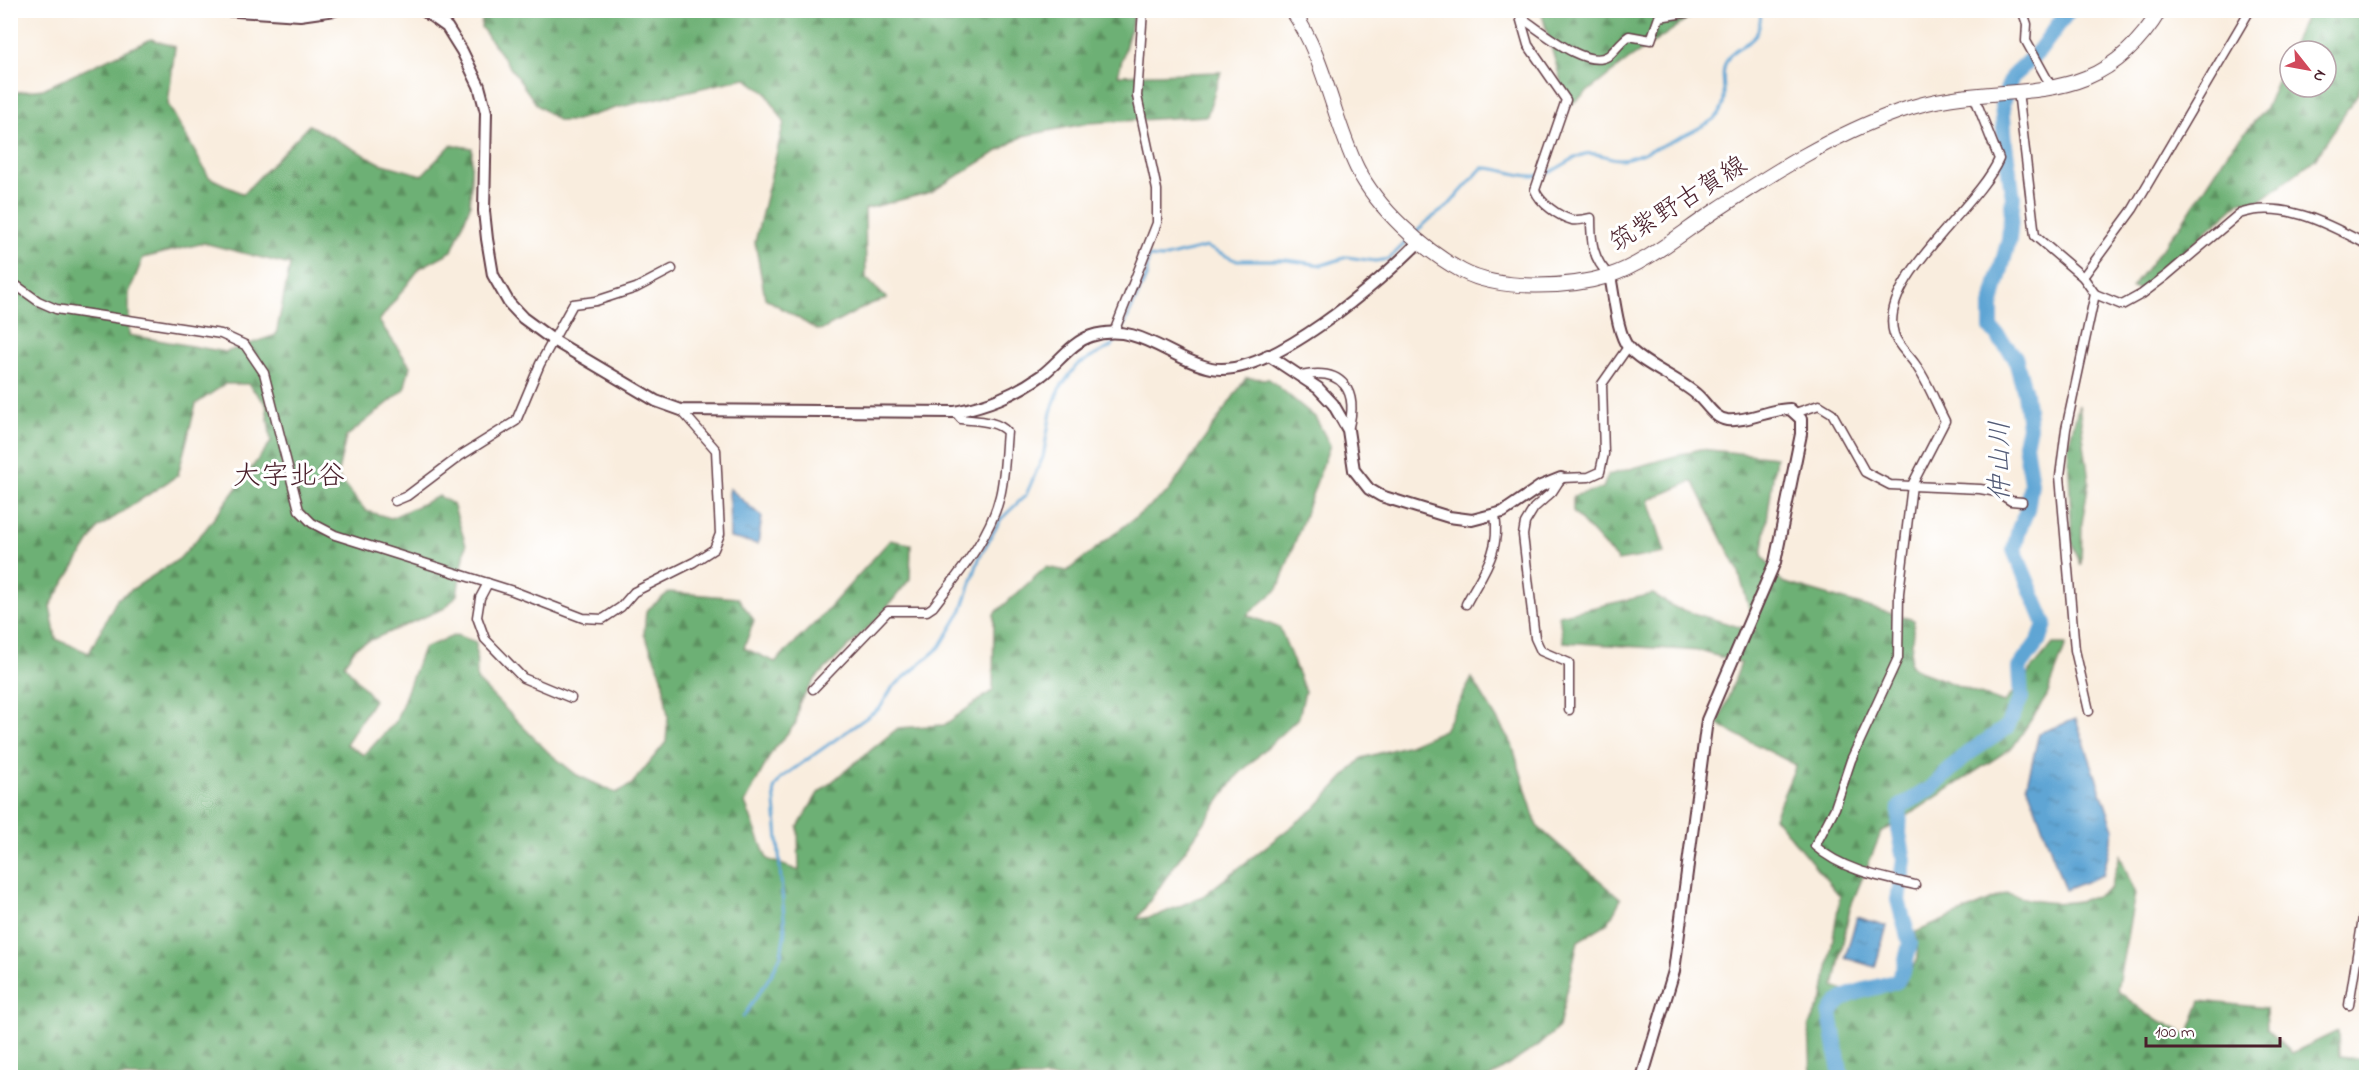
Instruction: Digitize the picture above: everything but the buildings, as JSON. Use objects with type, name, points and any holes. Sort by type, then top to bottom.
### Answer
[{"type":"main road","name":"筑紫野古賀線","points":[[1292,10],[1303,27],[1321,65],[1357,168],[1380,202],[1420,241],[1462,271],[1485,280],[1525,286],[1588,281],[1610,276],[1636,263],[1760,181],[1843,134],[1902,110],[1978,95],[2052,88],[2080,82],[2124,57],[2143,36],[2160,10]]},
{"type":"street","points":[[222,10],[268,15],[335,10]]},
{"type":"street","points":[[423,10],[447,27],[479,86],[486,112],[484,211],[493,275],[509,303],[523,318],[553,340],[656,401],[681,410],[955,412],[990,405],[1009,396],[1043,374],[1067,351],[1090,336],[1114,332],[1141,336],[1186,359],[1212,368],[1233,368],[1268,355],[1334,317],[1392,270],[1420,241]]},
{"type":"street","points":[[1114,332],[1157,223],[1157,190],[1137,96],[1143,10]]},
{"type":"street","points":[[1519,14],[1557,43],[1586,58],[1596,60],[1608,55],[1629,36],[1651,40],[1659,17],[1704,10]]},
{"type":"street","points":[[2022,10],[2027,24],[2026,41],[2052,88]]},
{"type":"street","points":[[2083,277],[2133,209],[2250,10]]},
{"type":"street","points":[[1519,14],[1528,45],[1566,100],[1535,190],[1539,199],[1555,211],[1573,220],[1591,218],[1591,243],[1598,263],[1610,276],[1622,334],[1628,347],[1696,394],[1715,414],[1725,420],[1780,409],[1790,409],[1801,419],[1801,434],[1775,562],[1707,720],[1674,971],[1642,1077]]},
{"type":"street","points":[[2013,92],[2035,236],[2083,277],[2095,294],[2122,305],[2129,302],[2167,275],[2239,214],[2255,208],[2321,219],[2367,244]]},
{"type":"street","points":[[1915,885],[1872,877],[1823,853],[1815,846],[1835,808],[1851,760],[1898,658],[1899,593],[1912,485],[1945,421],[1916,365],[1894,336],[1891,315],[1914,265],[1967,207],[1999,159],[1978,95]]},
{"type":"street","points":[[395,501],[516,421],[540,364],[573,304],[596,301],[636,288],[672,269]]},
{"type":"street","points":[[10,281],[38,302],[56,309],[221,334],[245,345],[264,373],[273,400],[293,494],[299,510],[312,523],[335,536],[488,583],[583,618],[603,619],[621,607],[634,592],[707,555],[714,549],[720,534],[716,450],[681,410]]},
{"type":"street","points":[[2089,711],[2075,650],[2060,476],[2066,429],[2095,294]]},
{"type":"street","points":[[1301,376],[1314,373],[1338,380],[1350,390],[1353,402],[1348,430],[1354,470],[1369,489],[1381,496],[1462,520],[1495,515],[1542,486],[1561,478],[1589,477],[1600,472],[1604,454],[1602,384],[1628,347]]},
{"type":"street","points":[[1268,355],[1318,388],[1333,404],[1348,430]]},
{"type":"street","points":[[1796,413],[1819,405],[1832,413],[1865,472],[1890,485],[1997,492],[2011,501],[2022,501]]},
{"type":"street","points":[[813,689],[888,611],[927,611],[933,607],[973,553],[984,534],[1000,497],[1007,432],[1003,427],[987,422],[961,419],[955,412]]},
{"type":"street","points":[[1561,478],[1552,492],[1534,508],[1525,522],[1523,535],[1535,638],[1541,651],[1569,663],[1569,711]]},
{"type":"street","points":[[1466,604],[1497,547],[1498,533],[1495,515]]},
{"type":"street","points":[[488,583],[480,598],[477,617],[485,639],[523,678],[572,698]]},
{"type":"street","points":[[2349,1005],[2367,899]]},
{"type":"green space","points":[[483,10],[1135,11],[1118,75],[1221,72],[1207,116],[1089,123],[1023,136],[931,192],[865,209],[866,278],[887,299],[870,304],[824,329],[817,330],[765,298],[755,242],[784,122],[766,93],[745,78],[616,108],[573,121],[559,121],[537,105],[481,27]]},
{"type":"green space","points":[[1541,11],[1700,11],[1628,60],[1568,107]]},
{"type":"green space","points":[[2309,11],[2366,11],[2366,71],[2357,95],[2315,159],[2260,201],[2241,201],[2140,290],[2131,288],[2182,223],[2228,152],[2266,108],[2278,79],[2278,99],[2338,99],[2338,39],[2295,39]]},
{"type":"green space","points":[[151,39],[175,47],[168,104],[209,177],[243,194],[309,125],[380,163],[422,175],[451,145],[472,148],[470,206],[452,251],[420,268],[379,321],[410,366],[404,390],[346,437],[337,476],[366,511],[391,518],[439,496],[453,504],[466,545],[457,595],[445,608],[357,646],[344,664],[374,700],[346,744],[364,755],[396,721],[423,648],[456,635],[476,642],[477,680],[548,752],[577,775],[616,793],[631,785],[666,742],[668,717],[662,676],[644,634],[646,611],[669,592],[738,598],[754,620],[744,648],[775,662],[819,619],[890,540],[911,544],[910,579],[879,617],[816,678],[799,703],[796,723],[772,752],[745,803],[767,859],[799,871],[798,827],[818,793],[898,728],[944,725],[993,690],[994,614],[1046,567],[1067,571],[1169,491],[1246,378],[1269,379],[1315,417],[1330,445],[1278,589],[1247,615],[1280,628],[1305,691],[1299,717],[1237,776],[1137,919],[1156,916],[1203,896],[1315,808],[1362,758],[1409,745],[1444,730],[1472,678],[1512,744],[1537,826],[1621,899],[1608,923],[1578,941],[1559,1027],[1539,1045],[1489,1078],[11,1077],[10,93],[43,89]],"holes":[[[204,243],[290,265],[276,335],[226,352],[129,335],[129,293],[143,258]],[[225,384],[248,384],[266,404],[271,442],[205,530],[179,559],[117,599],[89,653],[56,639],[50,606],[98,528],[178,475],[196,404]]]},
{"type":"green space","points":[[2079,405],[2089,481],[2082,523],[2081,566],[2072,542],[2068,446]]},
{"type":"green space","points":[[1700,449],[1776,457],[1762,555],[1782,582],[1914,620],[1910,664],[1919,671],[2004,703],[2053,644],[2066,644],[2047,696],[2013,747],[1881,833],[1850,908],[1834,987],[1857,994],[1902,983],[1918,959],[1916,932],[2007,893],[2033,900],[2059,903],[2098,895],[2110,889],[2120,855],[2135,894],[2117,990],[2147,1014],[2188,1035],[2201,1001],[2266,1008],[2267,1029],[2292,1053],[2338,1031],[2339,1056],[2366,1059],[2366,1077],[1811,1077],[1809,1025],[1823,998],[1840,896],[1774,817],[1796,765],[1718,725],[1741,663],[1700,651],[1563,642],[1559,615],[1653,594],[1676,608],[1756,632],[1738,570],[1693,481],[1649,500],[1665,553],[1618,561],[1573,512],[1573,496],[1603,488],[1608,475]]},
{"type":"water","points":[[729,488],[762,517],[758,544],[730,538]]},
{"type":"water","points":[[2076,719],[2114,829],[2103,875],[2065,890],[2027,784],[2039,733]]},
{"type":"water","points":[[1857,917],[1887,926],[1875,967],[1845,958]]},
{"type":"waterway","points":[[1414,234],[1447,207],[1482,168],[1535,176],[1548,173],[1585,154],[1616,159],[1628,158],[1672,141],[1712,120],[1718,115],[1724,101],[1723,74],[1726,62],[1736,49],[1753,39],[1760,24],[1761,10]]},
{"type":"waterway","name":"仲山川","points":[[1841,1078],[1830,1014],[1835,1006],[1850,995],[1897,981],[1904,968],[1910,944],[1898,900],[1904,860],[1899,834],[1900,807],[1931,788],[1967,754],[2006,728],[2021,698],[2019,668],[2040,639],[2045,624],[2014,550],[2027,510],[2031,483],[2025,444],[2029,427],[2025,393],[2015,357],[1991,328],[1991,306],[2009,239],[2013,197],[2005,145],[2002,103],[2012,77],[2039,51],[2069,10]]},
{"type":"waterway","points":[[1122,330],[1147,275],[1148,257],[1162,258],[1206,247],[1235,260],[1287,260],[1322,265],[1347,257],[1375,261],[1389,259],[1410,238]]},
{"type":"waterway","points":[[743,1017],[771,975],[781,955],[785,931],[774,789],[781,778],[880,708],[892,688],[940,647],[962,610],[980,556],[1001,519],[1026,495],[1043,457],[1051,412],[1059,389],[1077,365],[1112,346],[1118,336]]},
{"type":"district","name":"大字北谷","points":[[289,477]]}]
